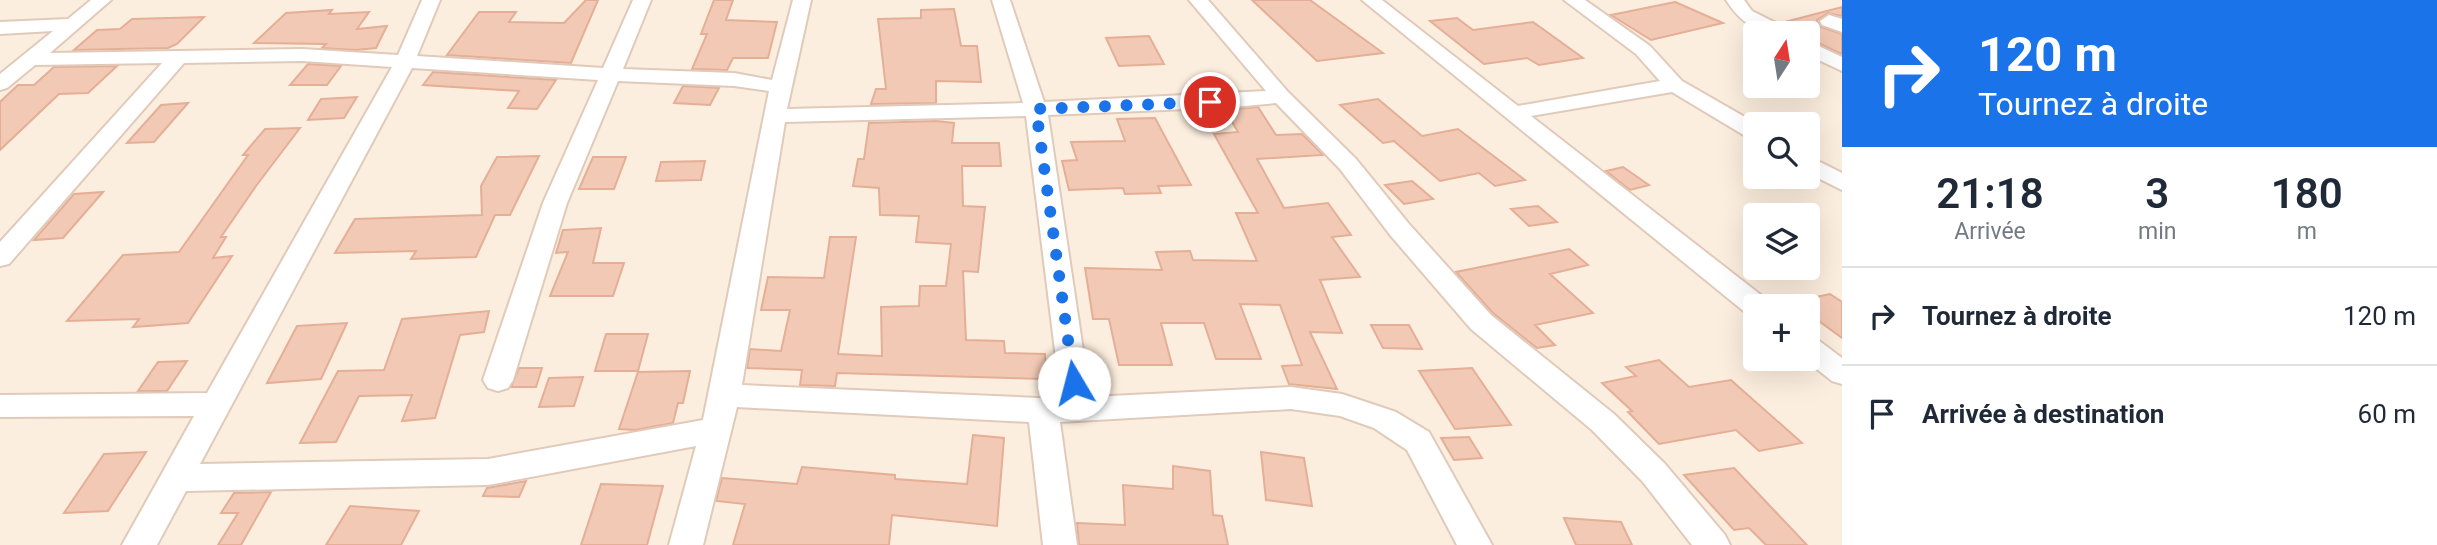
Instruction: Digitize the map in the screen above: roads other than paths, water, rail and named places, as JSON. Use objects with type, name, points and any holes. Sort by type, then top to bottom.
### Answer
[{"type":"street","points":[[0,84],[102,0]]},
{"type":"street","points":[[139,545],[406,60],[430,0]]},
{"type":"street","points":[[498,380],[555,203],[642,0]]},
{"type":"street","points":[[686,545],[725,395],[780,88],[802,0]]},
{"type":"street","points":[[1000,0],[1036,109],[1077,409]]},
{"type":"street","points":[[1198,0],[1281,96],[1348,164],[1400,230],[1481,322],[1604,422],[1654,473],[1713,545]]},
{"type":"street","points":[[1371,0],[1743,296]]},
{"type":"street","points":[[1573,0],[1643,50],[1675,85],[1743,125]]},
{"type":"street","points":[[1735,0],[1745,15],[1757,21]]},
{"type":"street","points":[[0,29],[71,24]]},
{"type":"street","points":[[1820,53],[1842,65]]},
{"type":"street","points":[[30,59],[302,55],[754,80],[780,88]]},
{"type":"street","points":[[0,258],[177,58]]},
{"type":"street","points":[[1513,113],[1675,85]]},
{"type":"street","points":[[775,116],[1036,109],[1234,101],[1281,96]]},
{"type":"street","points":[[1820,170],[1842,183]]},
{"type":"street","points":[[1820,356],[1842,373]]},
{"type":"street","points":[[725,395],[1043,411],[1291,398],[1342,405],[1385,419],[1418,441],[1475,545]]},
{"type":"street","points":[[0,406],[218,404]]},
{"type":"street","points":[[1043,411],[1060,545]]},
{"type":"street","points":[[177,478],[488,472],[716,430]]}]
